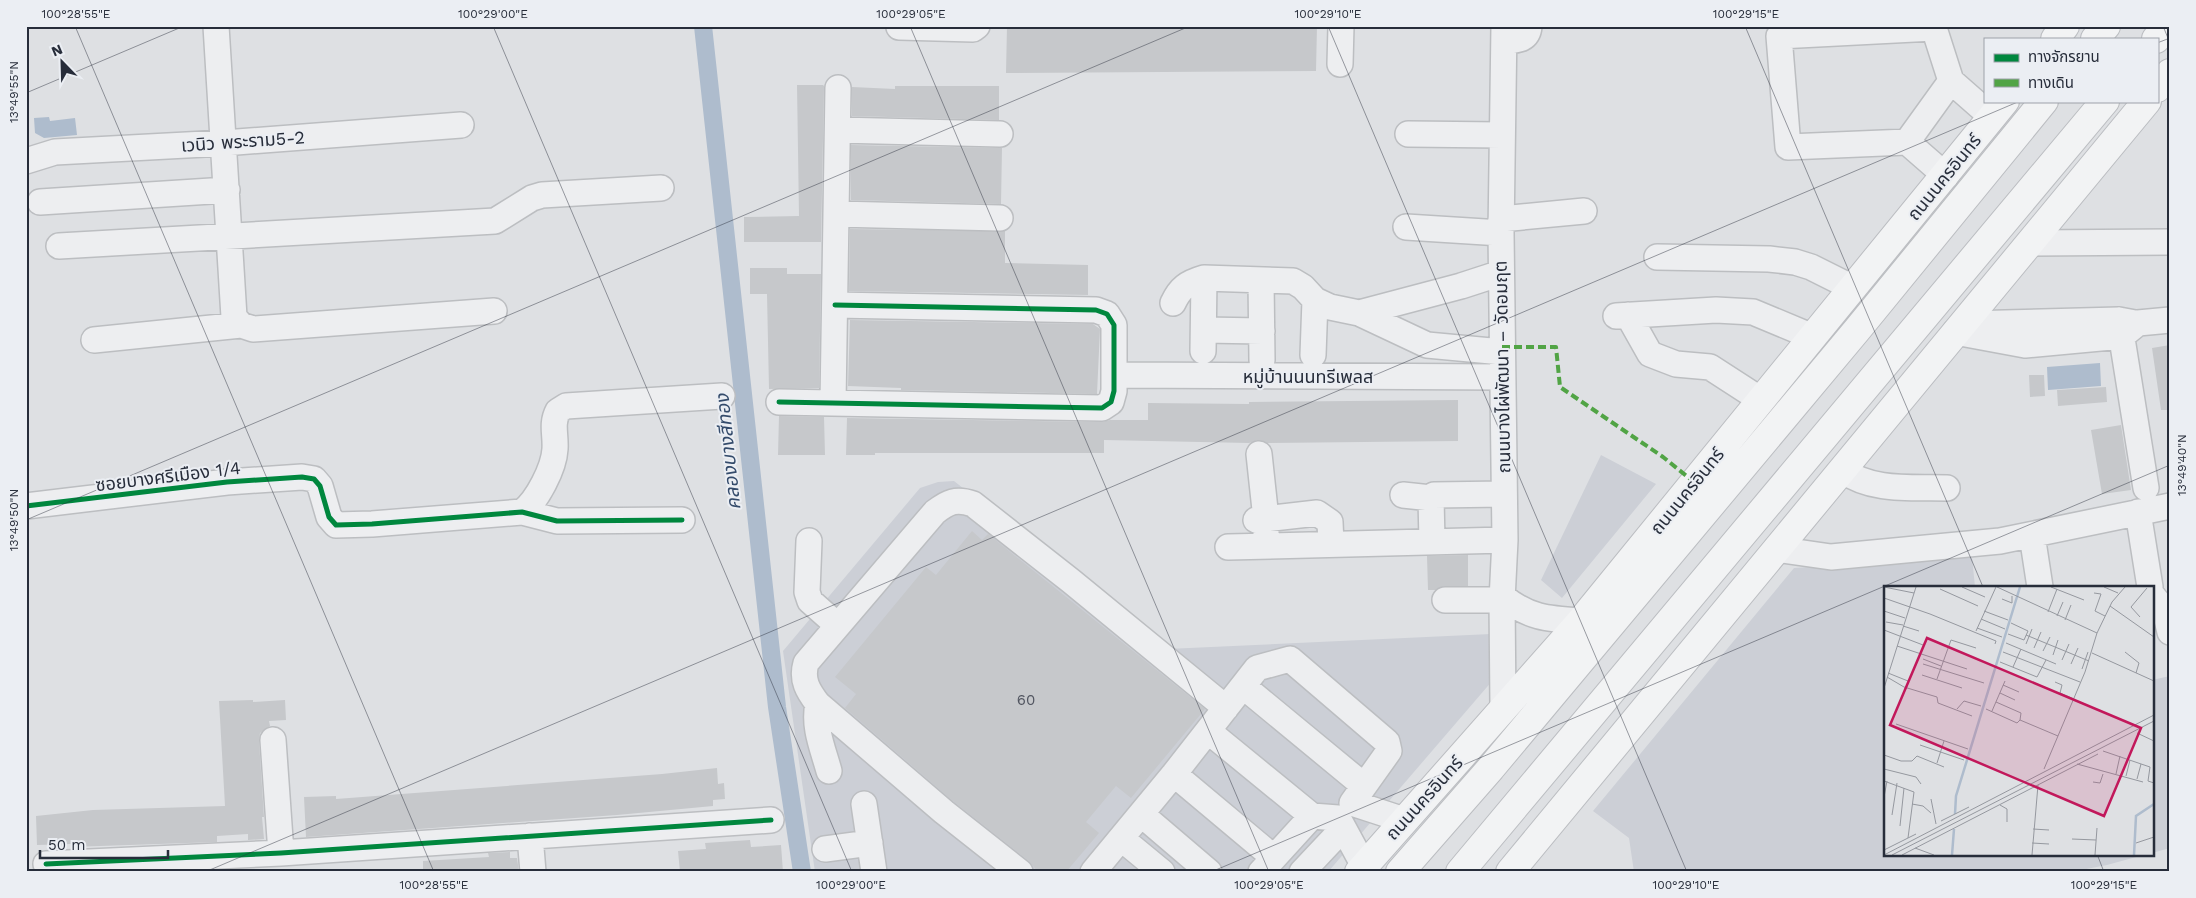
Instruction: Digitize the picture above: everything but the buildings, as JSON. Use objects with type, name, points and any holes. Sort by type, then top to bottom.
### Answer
[{"type":"main road","points":[[2056,38],[2065,26]]},
{"type":"main road","points":[[2096,38],[2106,26]]},
{"type":"main road","points":[[2157,38],[2167,26]]},
{"type":"main road","points":[[2158,81],[2170,72]]},
{"type":"main road","points":[[2158,87],[2170,72]]},
{"type":"main road","name":"ถนนนครอินทร์","points":[[1400,872],[1522,730],[1857,330],[2043,102]]},
{"type":"main road","points":[[1460,872],[2104,102]]},
{"type":"main road","points":[[2010,216],[2136,102]]},
{"type":"main road","points":[[1512,870],[2146,102]]},
{"type":"main road","name":"ถนนนครอินทร์","points":[[1362,869],[1581,621],[1999,109]]},
{"type":"street","points":[[216,26],[234,317],[241,326]]},
{"type":"street","points":[[899,26],[974,29],[978,26]]},
{"type":"street","points":[[1340,64],[1341,26]]},
{"type":"street","points":[[1504,34],[1525,37],[1529,26]]},
{"type":"street","points":[[1946,176],[1907,142],[1788,147],[1779,36],[1934,28],[1951,81],[1984,100]]},
{"type":"street","name":"ถนนบางไผ่พัฒนา – วัดอมฤต","points":[[1503,708],[1502,598],[1505,540],[1500,273],[1504,34]]},
{"type":"street","points":[[1907,142],[1951,81]]},
{"type":"street","points":[[833,403],[838,88]]},
{"type":"street","points":[[1987,102],[1999,109]]},
{"type":"street","name":"เวนิว พระราม5-2","points":[[26,161],[55,152],[224,143],[461,125]]},
{"type":"street","points":[[838,130],[1000,134]]},
{"type":"street","points":[[1408,134],[1501,135]]},
{"type":"street","points":[[60,246],[230,238],[495,221],[532,198],[542,195],[661,188]]},
{"type":"street","points":[[40,202],[227,190]]},
{"type":"street","points":[[1406,227],[1501,226],[1584,211]]},
{"type":"street","points":[[836,214],[1000,218]]},
{"type":"street","points":[[2029,243],[2170,242]]},
{"type":"street","points":[[1657,257],[1769,259],[1796,262],[1853,288]]},
{"type":"street","points":[[1360,313],[1461,286],[1500,273]]},
{"type":"street","points":[[1173,303],[1179,290],[1190,282],[1204,278],[1293,280],[1303,287],[1315,300],[1330,307],[1360,313],[1427,346],[1502,352]]},
{"type":"street","points":[[1204,278],[1203,341],[1262,331]]},
{"type":"street","points":[[1261,280],[1262,360]]},
{"type":"street","points":[[1313,354],[1315,300]]},
{"type":"street","points":[[779,402],[1102,408],[1111,402],[1114,391],[1114,325],[1107,314],[1096,310],[835,305]]},
{"type":"street","points":[[1761,400],[1710,367],[1676,364],[1650,354],[1622,315],[1716,310],[1753,312],[1813,336]]},
{"type":"street","points":[[94,340],[241,326],[254,329],[494,311]]},
{"type":"street","points":[[1959,328],[2126,326],[2170,320]]},
{"type":"street","points":[[2126,326],[2146,488]]},
{"type":"street","name":"หมู่บ้านนนทรีเพลส","points":[[1114,375],[1502,377]]},
{"type":"street","points":[[522,512],[530,506],[537,496],[552,463],[555,448],[553,426],[558,411],[566,406],[722,396]]},
{"type":"street","points":[[1259,454],[1261,519],[1266,546]]},
{"type":"street","points":[[1842,470],[1856,480],[1875,486],[1947,488]]},
{"type":"street","name":"ซอยบางศรีเมือง 1/4","points":[[26,506],[227,482],[302,477],[314,479],[320,486],[329,516],[336,524],[372,524],[522,512]]},
{"type":"street","points":[[1403,495],[1431,498],[1434,495],[1504,494]]},
{"type":"street","points":[[1431,498],[1432,542]]},
{"type":"street","points":[[1020,872],[944,812],[818,704],[808,691],[803,671],[806,663],[837,625],[935,512],[947,503],[963,500],[990,516],[1226,708]]},
{"type":"street","points":[[1776,549],[1832,557],[2000,541],[2170,506]]},
{"type":"street","points":[[522,512],[557,521],[682,520]]},
{"type":"street","points":[[2138,512],[2150,586]]},
{"type":"street","points":[[1261,519],[1317,513],[1330,522],[1331,544]]},
{"type":"street","points":[[2032,534],[2040,586]]},
{"type":"street","points":[[1228,547],[1505,540]]},
{"type":"street","points":[[809,542],[807,592],[810,601],[837,625]]},
{"type":"street","points":[[2154,597],[2165,611],[2170,632]]},
{"type":"street","points":[[1445,600],[1502,598],[1531,615],[1549,619],[1581,621]]},
{"type":"street","points":[[1094,872],[1257,668],[1290,659],[1387,742],[1389,751],[1357,794]]},
{"type":"street","points":[[1243,686],[1357,794],[1404,820]]},
{"type":"street","points":[[818,704],[816,725],[829,771]]},
{"type":"street","points":[[1208,731],[1312,816],[1338,818],[1362,869]]},
{"type":"street","points":[[273,740],[281,853]]},
{"type":"street","points":[[1174,774],[1267,864],[1312,816]]},
{"type":"street","points":[[864,804],[874,872]]},
{"type":"street","points":[[1141,814],[1209,872]]},
{"type":"street","points":[[46,864],[281,853],[771,820]]},
{"type":"street","points":[[530,836],[533,872]]},
{"type":"street","points":[[1122,838],[1162,872]]},
{"type":"street","points":[[1302,872],[1334,838]]},
{"type":"street","points":[[825,849],[870,843]]},
{"type":"shaded area","points":[[1601,455],[1656,484],[1562,598],[1541,580]]},
{"type":"shaded area","points":[[954,481],[1167,649],[1491,634],[1493,680],[1328,872],[815,872],[783,651],[920,488],[938,482]]},
{"type":"shaded area","points":[[1972,557],[1975,586],[1884,586],[1884,856],[2140,856],[2071,872],[1634,872],[1629,838],[1593,811],[1794,568]]},
{"type":"shaded area","points":[[2170,676],[2170,848],[2154,852],[2154,680]]},
{"type":"water","points":[[49,117],[50,121],[75,118],[77,135],[44,138],[35,133],[34,118]]},
{"type":"water","points":[[2100,363],[2101,386],[2048,390],[2047,367]]},
{"type":"waterway","name":"คลองบางสีทอง","points":[[703,26],[777,707],[802,872]]},
{"type":"marked path","points":[[1502,347],[1556,347],[1560,387],[1663,457],[1694,482]]},
{"type":"cycle path","points":[[779,402],[1102,408],[1111,402],[1114,391],[1114,325],[1107,314],[1096,310],[835,305]]},
{"type":"cycle path","points":[[26,506],[227,482],[302,477],[314,479],[320,486],[329,517],[336,525],[372,524],[522,512],[557,521],[682,520]]},
{"type":"cycle path","points":[[46,864],[281,853],[771,820]]}]
